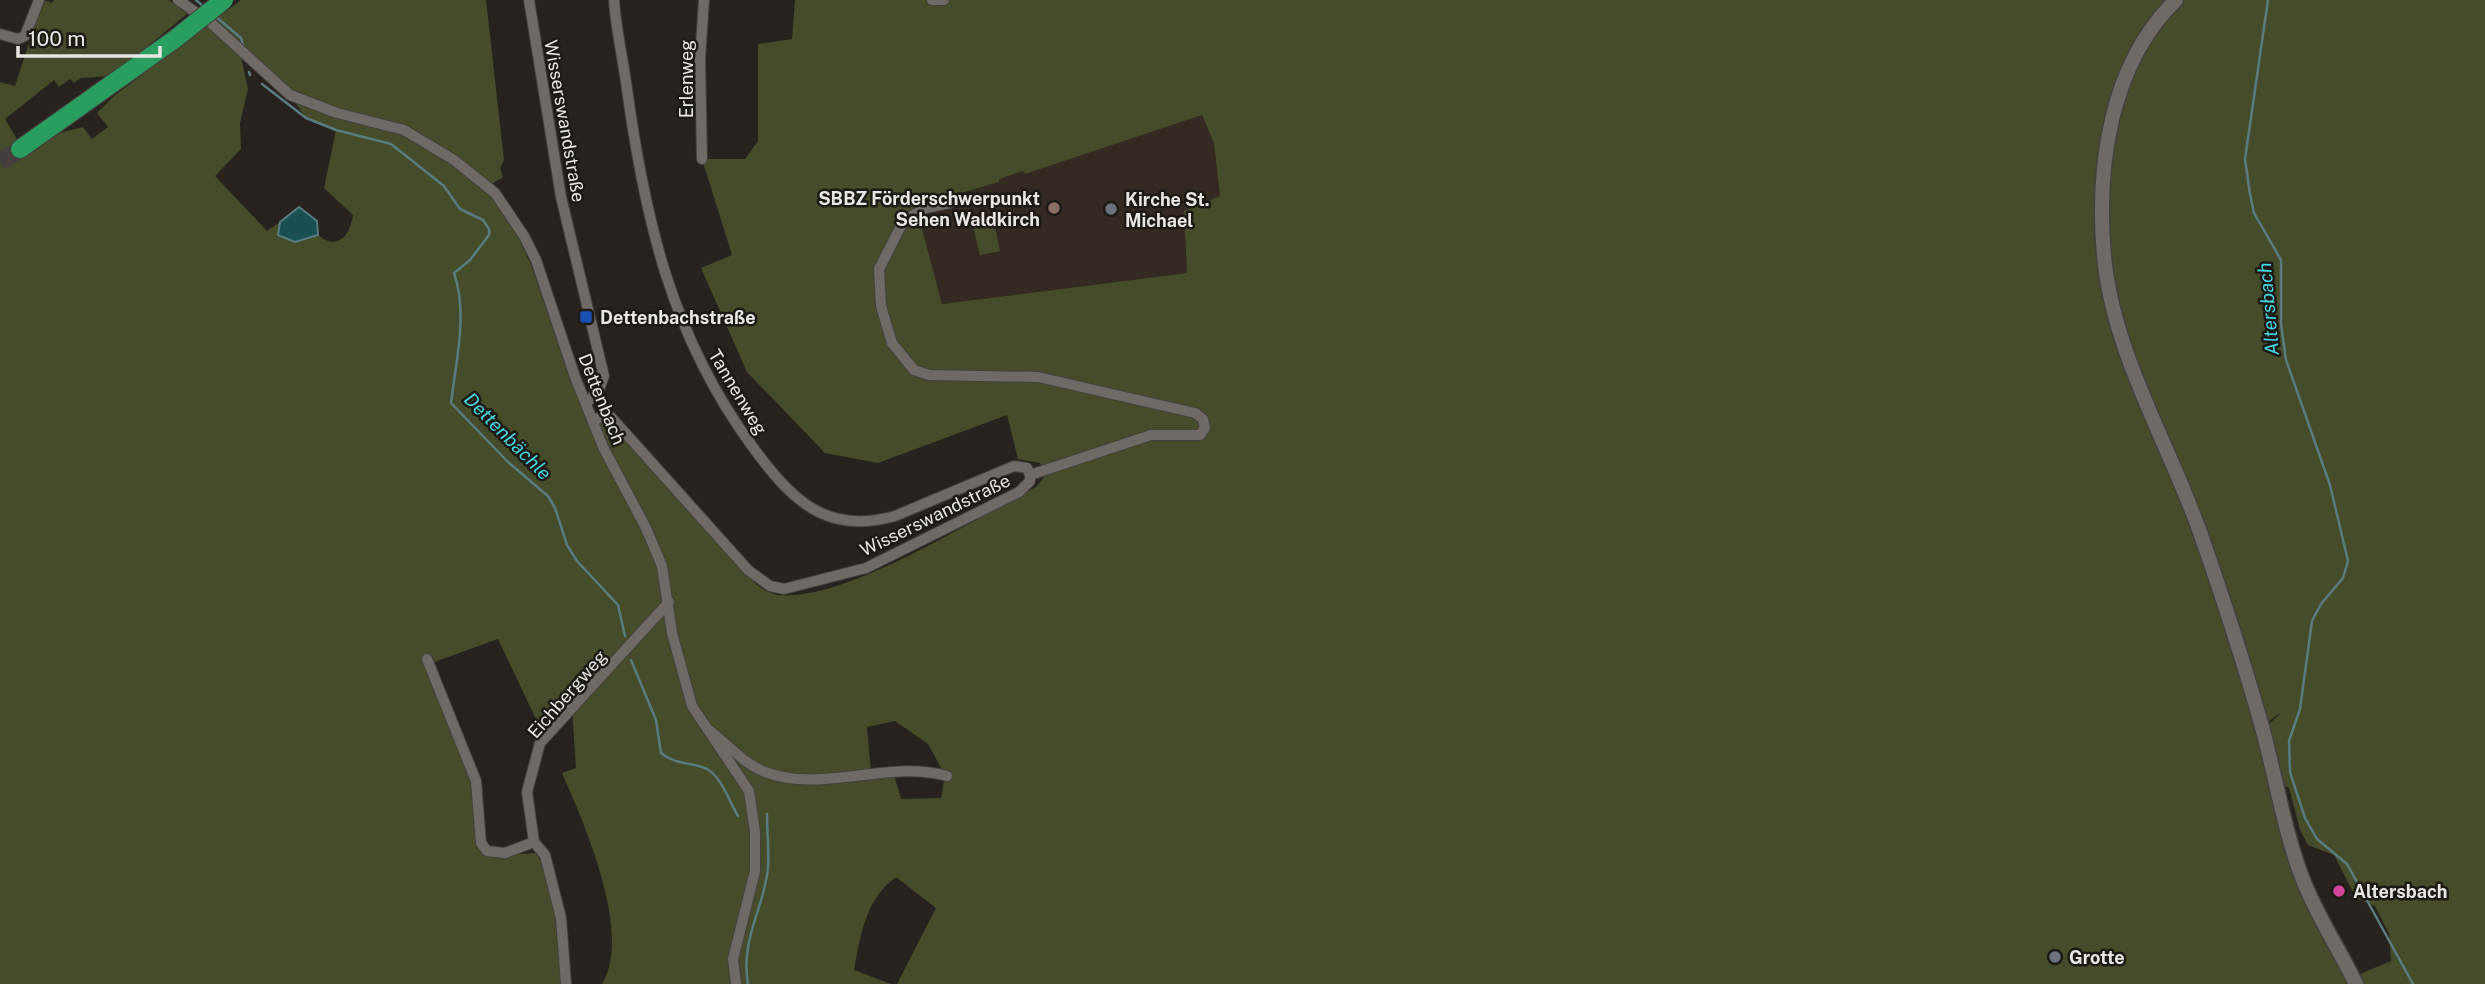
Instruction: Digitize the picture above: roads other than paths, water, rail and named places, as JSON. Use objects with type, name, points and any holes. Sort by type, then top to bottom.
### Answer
[{"type":"highway","points":[[20,149],[175,39],[224,0]]},
{"type":"street","points":[[0,33],[18,39],[25,36],[39,0]]},
{"type":"street","name":"Dettenbach","points":[[178,0],[211,23],[274,83],[302,100],[337,114],[387,125],[419,138],[454,160],[495,193],[514,219],[536,260],[592,419],[662,566],[681,674],[703,726],[750,791],[755,832],[755,870],[733,959],[736,984]]},
{"type":"street","name":"Wisserswandstraße","points":[[529,0],[561,197],[604,376],[598,392],[586,403]]},
{"type":"street","name":"Tannenweg","points":[[614,0],[643,188],[677,312],[708,379],[777,480],[814,511],[854,523],[875,522],[921,507],[1014,466],[1027,468],[1030,475]]},
{"type":"street","name":"Erlenweg","points":[[702,159],[701,60],[704,0]]},
{"type":"street","points":[[932,0],[944,0]]},
{"type":"street","points":[[2176,0],[2148,30],[2133,57],[2115,110],[2103,188],[2104,254],[2110,295],[2124,343],[2201,534],[2262,726],[2292,849],[2304,883],[2356,984]]},
{"type":"street","name":"Wisserswandstraße","points":[[592,419],[611,417],[621,425],[644,456],[748,570],[770,586],[784,589],[866,568],[1019,492],[1030,481],[1030,475],[1151,435],[1200,435],[1206,428],[1203,419],[1195,412],[1038,377],[929,376],[914,370],[892,343],[881,306],[879,269],[904,220],[926,208],[950,203]]},
{"type":"street","name":"Eichbergweg","points":[[566,984],[561,918],[545,855],[534,842],[527,792],[540,743],[668,602]]},
{"type":"street","points":[[427,659],[476,782],[481,843],[487,851],[505,853],[534,842]]},
{"type":"street","name":"Dettenbach","points":[[703,726],[745,761],[766,772],[823,779],[893,771],[947,775]]},
{"type":"water","points":[[299,207],[317,221],[318,235],[295,242],[278,235],[280,222]]},
{"type":"waterway","points":[[196,0],[204,7]]},
{"type":"waterway","name":"Altersbach","points":[[2268,0],[2245,159],[2254,213],[2281,260],[2281,324],[2286,360],[2330,485],[2348,561],[2343,578],[2321,604],[2312,621],[2300,709],[2289,741],[2290,772],[2305,818],[2317,839],[2347,864],[2413,984]]},
{"type":"waterway","points":[[215,16],[241,38],[243,45]]},
{"type":"waterway","name":"Dettenbächle","points":[[262,84],[306,118],[336,130],[391,144],[444,186],[460,209],[483,220],[489,229],[489,235],[470,260],[454,273],[461,321],[451,403],[508,462],[548,496],[555,508],[567,545],[577,561],[618,605],[625,636]]},
{"type":"waterway","name":"Dettenbächle","points":[[631,660],[656,720],[661,753],[672,760],[712,772],[738,816]]},
{"type":"waterway","name":"Dettenbächle","points":[[748,984],[747,953],[768,868],[767,814]]},
{"type":"tunnel","points":[[0,162],[20,149]]},
{"type":"place","name":"SBBZ Förderschwerpunkt Sehen Waldkirch","points":[[1054,208]]},
{"type":"place","name":"Kirche St. Michael","points":[[1111,209]]},
{"type":"place","name":"Dettenbachstraße","points":[[586,317]]},
{"type":"place","name":"Altersbach","points":[[2339,891]]},
{"type":"place","name":"Grotte","points":[[2055,957]]}]
